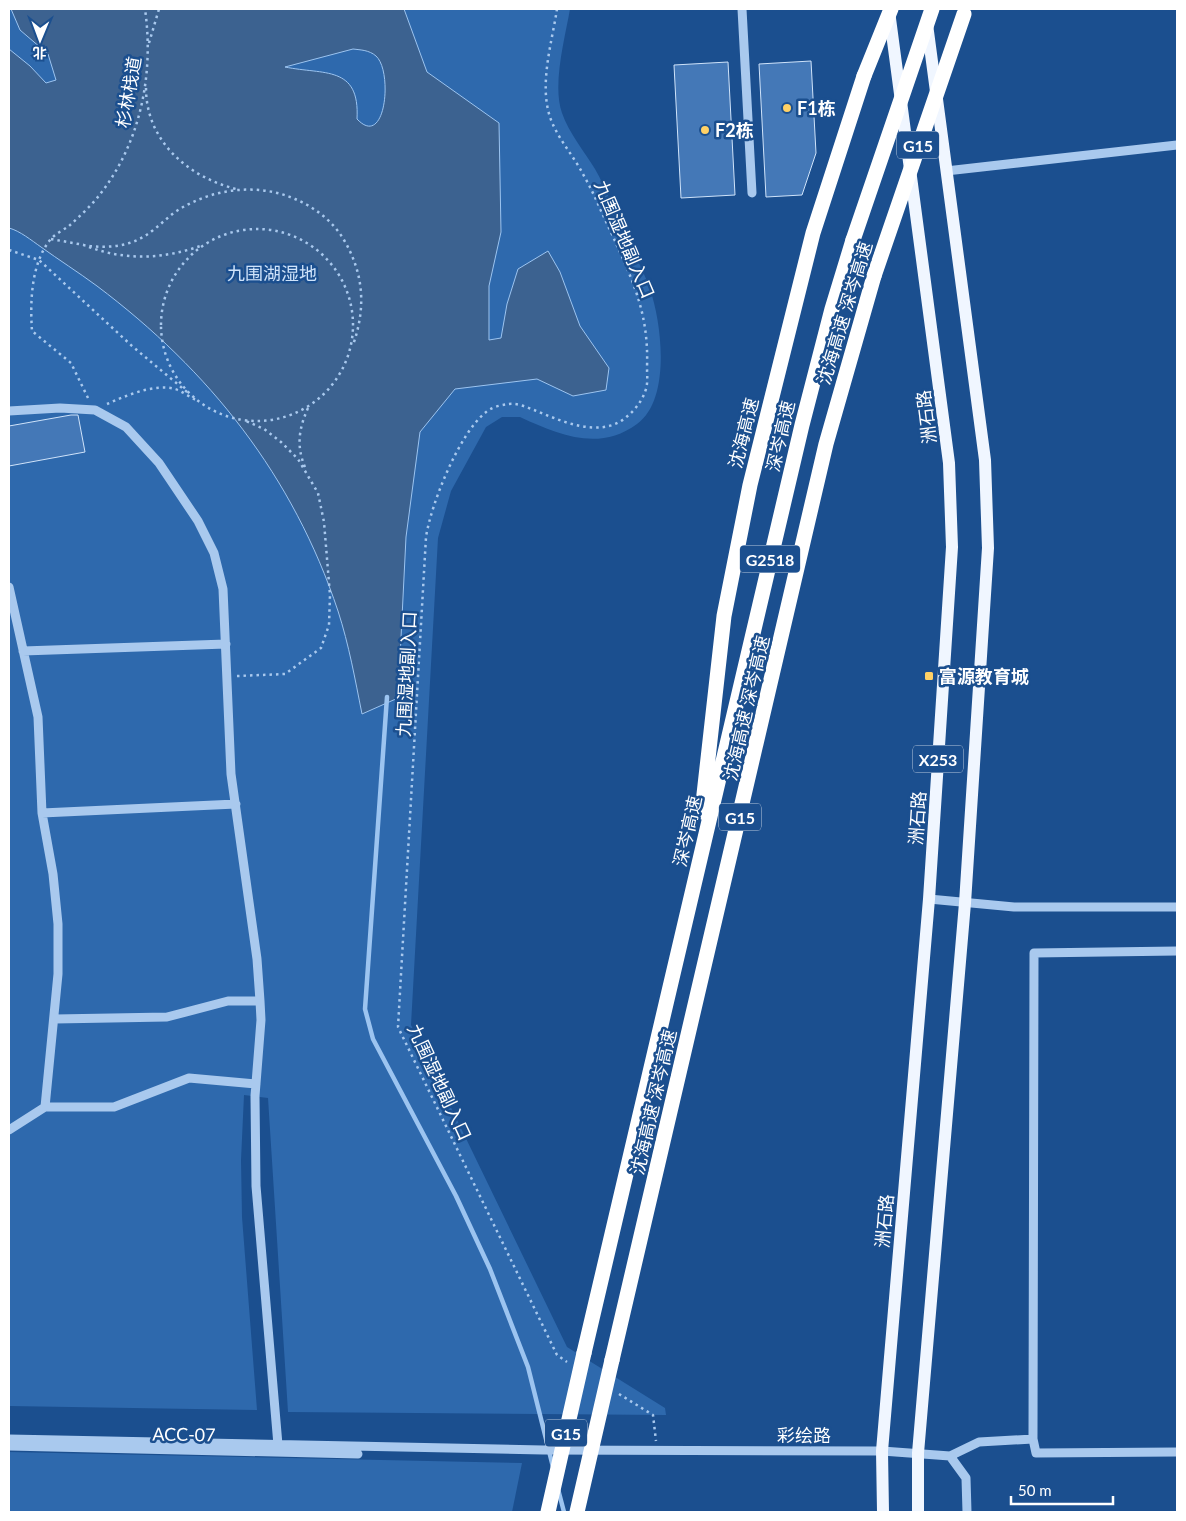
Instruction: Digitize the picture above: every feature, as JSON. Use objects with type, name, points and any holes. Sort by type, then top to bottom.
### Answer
[{"type":"highway","name":"沈海高速","points":[[694,881],[724,616],[750,486],[813,233],[864,76],[890,9]]},
{"type":"highway","name":"深岑高速","points":[[694,881],[816,367],[853,240],[932,9]]},
{"type":"highway","name":"沈海高速 深岑高速","points":[[577,1512],[826,444],[874,276],[965,11]]},
{"type":"highway","name":"沈海高速 深岑高速","points":[[548,1512],[694,881]]},
{"type":"main road","name":"洲石路","points":[[883,1512],[882,1451],[929,899],[952,547],[949,463],[890,9]]},
{"type":"main road","name":"X253","points":[[918,1512],[918,1453],[965,903],[988,548],[984,460],[925,9]]},
{"type":"street","points":[[742,9],[752,193]]},
{"type":"street","points":[[946,172],[1177,145]]},
{"type":"street","points":[[9,411],[60,408],[95,410],[126,427],[159,463],[198,521],[214,553],[222,589],[232,774],[257,959],[261,1020],[256,1084],[256,1186],[278,1445]]},
{"type":"street","points":[[9,587],[38,717],[42,813],[53,874],[58,924],[58,974],[55,1019],[45,1107]]},
{"type":"street","points":[[23,651],[226,644]]},
{"type":"street","points":[[42,813],[236,804]]},
{"type":"street","points":[[929,899],[1032,908],[1177,907]]},
{"type":"street","points":[[1177,950],[1034,953],[1033,1439],[1036,1453],[1177,1452]]},
{"type":"street","points":[[55,1019],[167,1017],[228,1001],[260,1001]]},
{"type":"street","points":[[9,1130],[45,1107],[114,1107],[189,1078],[256,1084]]},
{"type":"street","name":"彩绘路","points":[[9,1439],[543,1450],[882,1451],[950,1456]]},
{"type":"street","points":[[967,1512],[966,1478],[950,1456],[979,1442],[1033,1439]]},
{"type":"street","name":"ACC-07","points":[[9,1446],[358,1454]]},
{"type":"path","name":"杉林栈道","points":[[51,239],[85,212],[100,195],[120,165],[139,118],[146,75],[148,48],[145,9]]},
{"type":"path","points":[[148,48],[159,9]]},
{"type":"path","name":"九围湿地副入口","points":[[557,9],[547,79],[546,98],[550,117],[585,176],[638,293],[646,332],[647,388],[641,401],[632,413],[620,422],[606,427],[592,428],[577,425],[523,405],[511,404],[486,411],[470,430],[436,494],[426,537],[398,1027],[557,1355],[573,1365]]},
{"type":"path","points":[[146,75],[146,95],[150,115],[158,133],[169,150],[183,165],[200,176],[218,185],[238,190]]},
{"type":"path","points":[[245,420],[267,421],[289,416],[309,406],[328,391],[342,371],[352,349],[360,326],[362,303],[361,279],[354,256],[342,236],[326,218],[307,204],[285,194],[262,189],[238,190],[213,195],[190,204],[151,232],[126,244],[112,247],[51,239],[39,260],[30,304],[32,331],[72,363],[95,410],[132,393],[174,389],[221,414],[245,420],[264,429],[282,442],[308,472]]},
{"type":"path","points":[[83,244],[118,255],[145,257],[172,254],[207,243],[230,233],[255,229],[280,232],[304,241],[324,256],[340,276],[350,299],[354,324],[352,349]]},
{"type":"path","points":[[200,402],[183,386],[170,367],[163,344],[161,321],[165,298],[174,276],[188,258],[207,243]]},
{"type":"path","points":[[9,250],[39,260],[170,379],[200,402]]},
{"type":"path","points":[[228,676],[285,674],[320,648],[329,625],[330,595],[324,522],[318,493],[301,456],[299,439],[301,422],[309,406]]},
{"type":"path","points":[[613,1390],[653,1415],[657,1450]]},
{"type":"green space","name":"九围湖湿地","points":[[9,9],[570,9],[560,61],[559,102],[569,128],[603,184],[650,289],[658,321],[660,341],[661,361],[659,380],[655,398],[648,413],[637,424],[623,432],[608,437],[594,439],[579,438],[549,430],[520,417],[502,417],[486,427],[451,491],[438,538],[411,1025],[567,1347],[665,1408],[666,1415],[288,1412],[268,1098],[244,1095],[241,1160],[242,1217],[257,1410],[9,1406]]},
{"type":"green space","points":[[9,1452],[522,1463],[512,1512],[9,1512]]},
{"type":"shaded area","points":[[11,9],[404,9],[427,72],[499,123],[501,232],[489,286],[489,340],[501,338],[507,304],[518,269],[548,251],[560,272],[580,326],[609,368],[606,390],[573,396],[537,379],[455,389],[420,432],[406,537],[398,698],[362,714],[352,662],[342,624],[319,562],[297,515],[272,471],[243,430],[211,391],[176,354],[138,319],[83,276],[25,236],[9,228],[9,49],[30,66],[46,83],[56,80],[48,54],[20,30]],"holes":[[[353,49],[365,51],[376,56],[381,64],[384,77],[384,105],[380,117],[375,124],[367,126],[357,119],[356,102],[352,89],[346,81],[326,73],[285,67]]]},
{"type":"building","name":"F1栋","points":[[811,61],[816,153],[802,195],[766,197],[759,64]]},
{"type":"building","name":"F2栋","points":[[728,62],[735,195],[681,198],[674,65]]},
{"type":"building","points":[[78,415],[85,452],[9,466],[9,426]]},
{"type":"waterway","points":[[387,697],[365,1009],[373,1039],[456,1196],[490,1269],[528,1367],[553,1467]]},
{"type":"waterway","points":[[558,1489],[564,1512]]},
{"type":"place","name":"F1栋","points":[[787,108]]},
{"type":"place","name":"F2栋","points":[[705,130]]},
{"type":"place","name":"富源教育城","points":[[929,676]]}]
